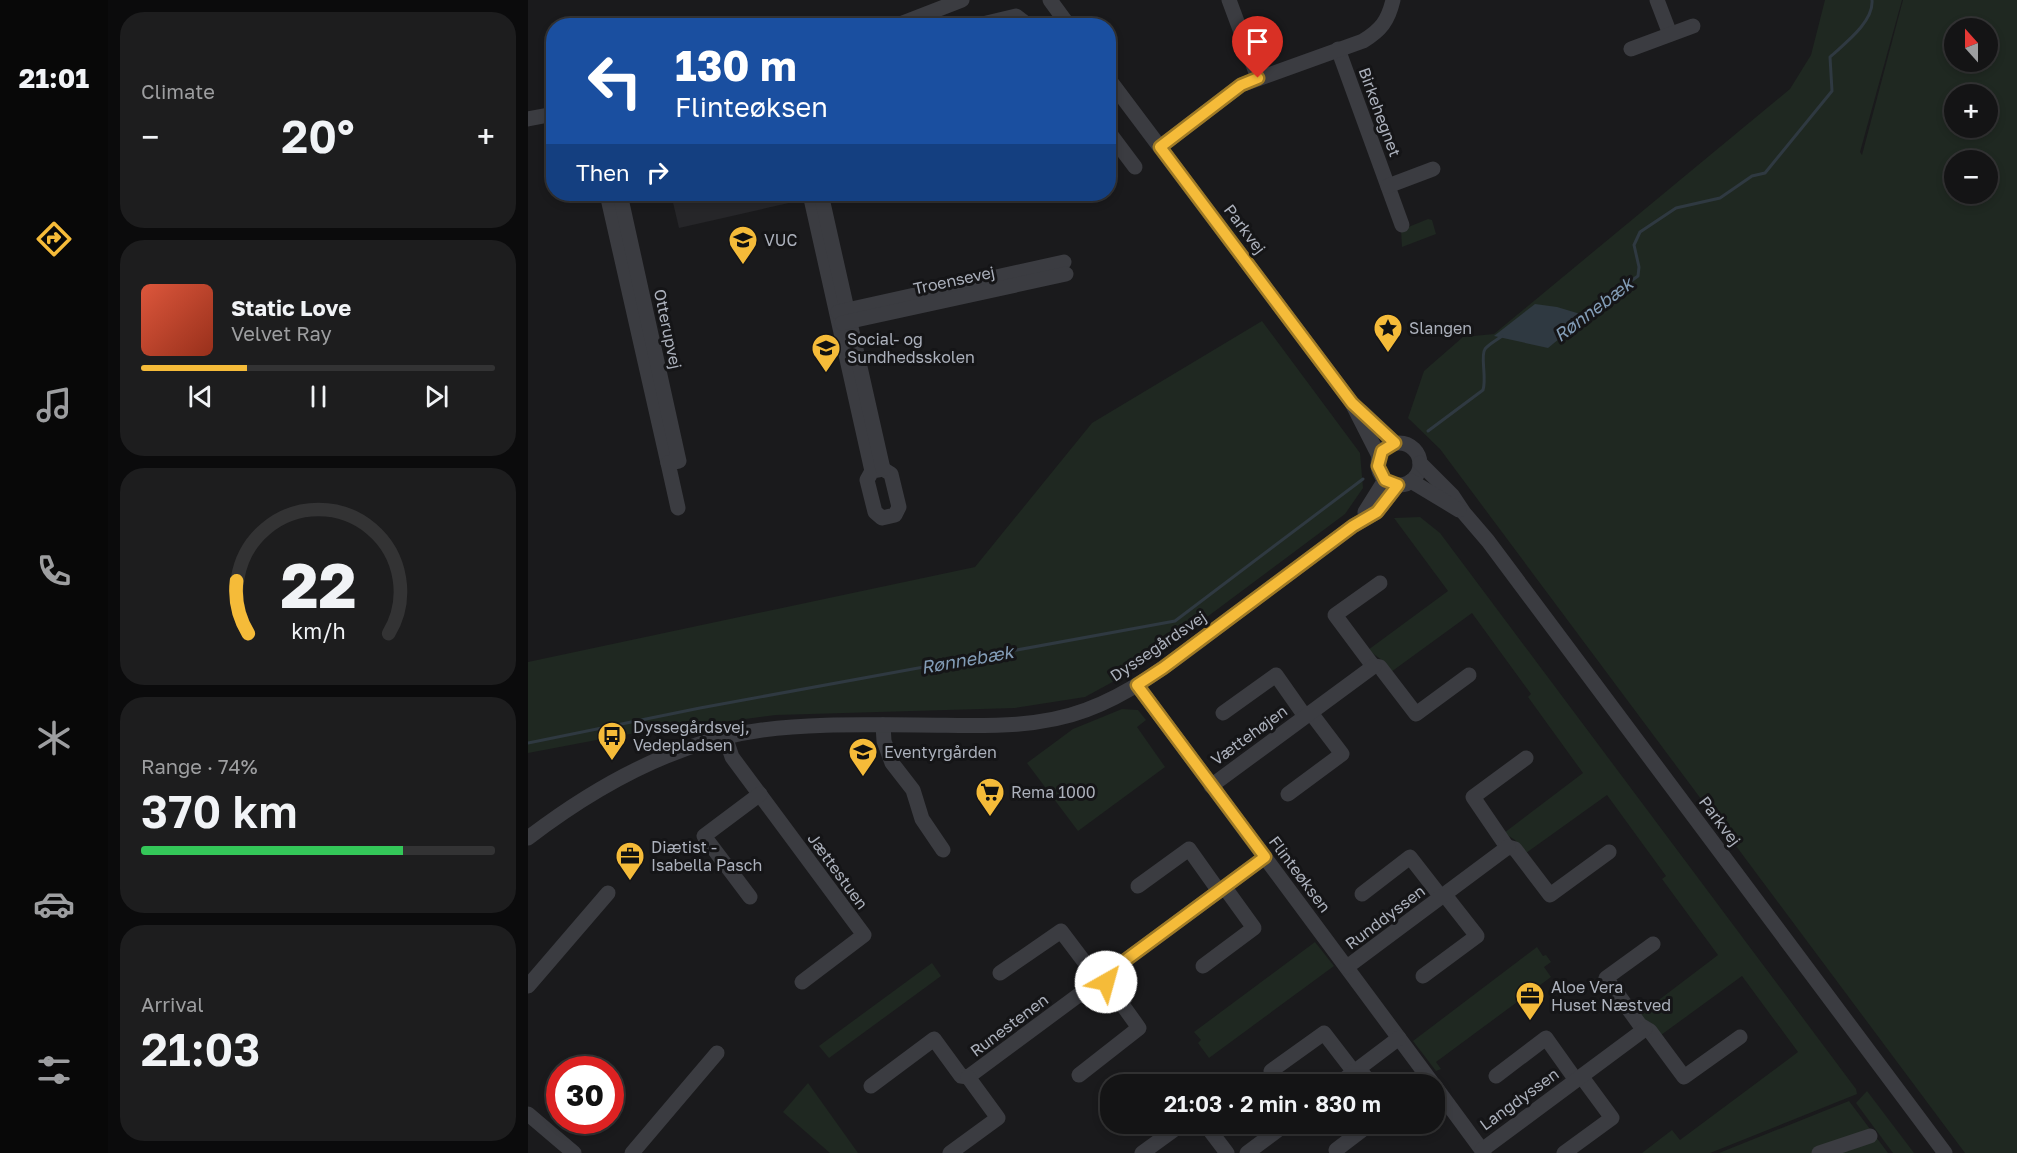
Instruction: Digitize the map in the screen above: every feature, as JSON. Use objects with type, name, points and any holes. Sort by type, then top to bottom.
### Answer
[{"type":"street","points":[[1050,0],[1063,18]]},
{"type":"street","points":[[1229,0],[1258,78]]},
{"type":"street","points":[[1160,147],[1241,85],[1363,41],[1377,32],[1386,22],[1393,0]]},
{"type":"street","points":[[1657,0],[1670,34]]},
{"type":"street","points":[[923,18],[957,1]]},
{"type":"street","points":[[1631,49],[1693,26]]},
{"type":"street","name":"Birkehegnet","points":[[1338,50],[1402,225]]},
{"type":"street","name":"Parkvej","points":[[1116,89],[1352,403],[1379,456]]},
{"type":"street","points":[[528,119],[546,116]]},
{"type":"street","points":[[1116,141],[1135,166]]},
{"type":"street","points":[[1388,186],[1433,169]]},
{"type":"street","name":"Otterupvej","points":[[609,201],[674,462]]},
{"type":"street","name":"Otterupvej","points":[[621,201],[674,462],[678,508]]},
{"type":"street","points":[[812,201],[843,317],[878,470]]},
{"type":"street","points":[[822,201],[843,317]]},
{"type":"street","name":"Troensevej","points":[[843,317],[1065,268]]},
{"type":"street","name":"Parkvej","points":[[1352,403],[1395,443]]},
{"type":"street","points":[[1395,443],[1410,446],[1417,453],[1420,463],[1418,473],[1398,482],[1379,471],[1379,456],[1385,447],[1395,443]]},
{"type":"street","name":"Parkvej","points":[[1420,463],[1452,495],[1488,541],[1945,1153]]},
{"type":"street","name":"Parkvej","points":[[1398,482],[1464,513]]},
{"type":"street","name":"Dyssegårdsvej","points":[[528,838],[580,801],[640,768],[725,736],[803,726],[1011,724],[1050,719],[1085,711],[1137,685],[1163,668],[1353,526],[1371,504],[1398,482]]},
{"type":"street","points":[[1380,583],[1335,615],[1374,666],[1380,667],[1416,714],[1469,675]]},
{"type":"street","name":"Vættehøjen","points":[[1212,786],[1374,666]]},
{"type":"street","name":"Vættehøjen","points":[[1223,713],[1276,675],[1302,712],[1314,717],[1342,754],[1288,794]]},
{"type":"street","name":"Flinteøksen","points":[[1137,685],[1426,1074]]},
{"type":"street","points":[[883,725],[884,741],[892,763],[913,790],[922,819],[943,850]]},
{"type":"street","name":"Jættestuen","points":[[725,736],[732,757],[864,935],[802,982]]},
{"type":"street","points":[[1526,758],[1473,797],[1508,847],[1515,849],[1550,895],[1609,852]]},
{"type":"street","points":[[750,897],[704,836],[760,794]]},
{"type":"street","name":"Runddyssen","points":[[1347,967],[1508,847]]},
{"type":"street","points":[[1138,886],[1189,849],[1216,887],[1227,892],[1254,928],[1203,966]]},
{"type":"street","name":"Runestenen","points":[[871,1086],[934,1039],[961,1076],[968,1077],[1265,857]]},
{"type":"street","name":"Runddyssen","points":[[1362,894],[1410,857],[1438,893],[1444,896],[1477,936],[1423,976]]},
{"type":"street","points":[[528,986],[608,893]]},
{"type":"street","points":[[1000,973],[1061,931],[1095,976],[1106,982],[1139,1028],[1079,1075]]},
{"type":"street","points":[[1653,944],[1606,978],[1640,1025],[1650,1031],[1684,1077],[1740,1037]]},
{"type":"street","name":"Langdyssen","points":[[1483,1151],[1645,1029]]},
{"type":"street","points":[[1271,1071],[1324,1033],[1361,1074]]},
{"type":"street","points":[[1352,1074],[1399,1038]]},
{"type":"street","name":"Langdyssen","points":[[1496,1076],[1546,1038],[1573,1076],[1584,1080],[1612,1118],[1564,1153]]},
{"type":"street","points":[[632,1153],[717,1053]]},
{"type":"street","name":"Runestenen","points":[[950,1153],[998,1118],[968,1077]]},
{"type":"street","name":"Flinteøksen","points":[[1445,1100],[1483,1151]]},
{"type":"street","points":[[528,1114],[574,1153]]},
{"type":"street","points":[[1142,1153],[1168,1134]]},
{"type":"street","points":[[1212,1134],[1227,1153]]},
{"type":"street","points":[[1246,1153],[1272,1134]]},
{"type":"street","points":[[1336,1150],[1357,1134]]},
{"type":"street","points":[[1819,1153],[1869,1136]]},
{"type":"shaded area","points":[[1825,0],[1902,0],[1860,152],[1862,155],[1903,0],[2017,0],[2017,1153],[1965,1153],[1440,449],[1408,418],[1424,371],[1463,337],[1494,334],[1790,89],[1811,55]]},
{"type":"shaded area","points":[[673,201],[798,201],[679,228]]},
{"type":"shaded area","points":[[1428,219],[1432,220],[1436,234],[1402,247],[1401,230]]},
{"type":"shaded area","points":[[1535,304],[1557,307],[1587,316],[1548,348],[1494,336]]},
{"type":"shaded area","points":[[1262,321],[1360,453],[1363,488],[1345,514],[1140,667],[1085,697],[1015,708],[776,715],[623,735],[528,753],[528,662],[975,567],[1092,423]]},
{"type":"shaded area","points":[[1420,517],[1440,533],[1856,1089],[1857,1094],[1710,1153],[1642,1153],[1672,1130],[1680,1140],[1798,1052],[1742,976],[1661,1035],[1653,1024],[1639,1015],[1718,955],[1662,879],[1666,876],[1607,795],[1526,853],[1515,840],[1504,833],[1583,773],[1528,697],[1531,694],[1472,613],[1391,672],[1386,663],[1368,650],[1448,591],[1394,518]]},
{"type":"shaded area","points":[[1122,709],[1138,710],[1146,720],[1137,727],[1165,767],[1078,831],[1027,763],[1073,729]]},
{"type":"shaded area","points":[[1315,942],[1334,966],[1209,1058],[1198,1043],[1201,1040],[1194,1032]]},
{"type":"shaded area","points":[[1537,947],[1551,962],[1544,967],[1551,977],[1436,1062],[1441,1069],[1436,1071],[1413,1041]]},
{"type":"shaded area","points":[[932,963],[941,976],[829,1058],[819,1046]]},
{"type":"shaded area","points":[[808,1083],[858,1153],[830,1153],[783,1112]]},
{"type":"shaded area","points":[[1867,1091],[1914,1153],[1893,1153],[1856,1103]]},
{"type":"shaded area","points":[[1849,1101],[1888,1153],[1719,1153]]},
{"type":"waterway","name":"Rønnebæk","points":[[1581,317],[1638,276],[1639,267],[1634,245],[1640,232],[1676,208],[1720,198],[1752,176],[1765,173],[1832,91],[1830,57],[1863,24],[1868,16],[1872,0]]},
{"type":"waterway","name":"Rønnebæk","points":[[1428,431],[1483,390],[1485,349],[1502,336]]},
{"type":"waterway","name":"Rønnebæk","points":[[528,743],[700,708],[1175,621],[1363,479]]},
{"type":"place","name":"VUC","points":[[743,266]]},
{"type":"place","name":"Slangen","points":[[1388,354]]},
{"type":"place","name":"Social- og Sundhedsskolen","points":[[826,374]]},
{"type":"place","name":"Dyssegårdsvej, Vedepladsen","points":[[612,762]]},
{"type":"place","name":"Eventyrgården","points":[[863,778]]},
{"type":"place","name":"Rema 1000","points":[[990,818]]},
{"type":"place","name":"Diætist - Isabella Pasch","points":[[630,882]]},
{"type":"place","name":"Aloe Vera Huset Næstved","points":[[1530,1022]]},
{"type":"route","points":[[1106,982],[1100,979],[1265,857],[1137,685],[1353,526],[1377,512],[1398,485],[1385,480],[1378,466],[1382,451],[1385,447],[1395,443],[1352,403],[1160,147],[1241,85],[1258,78]]}]
